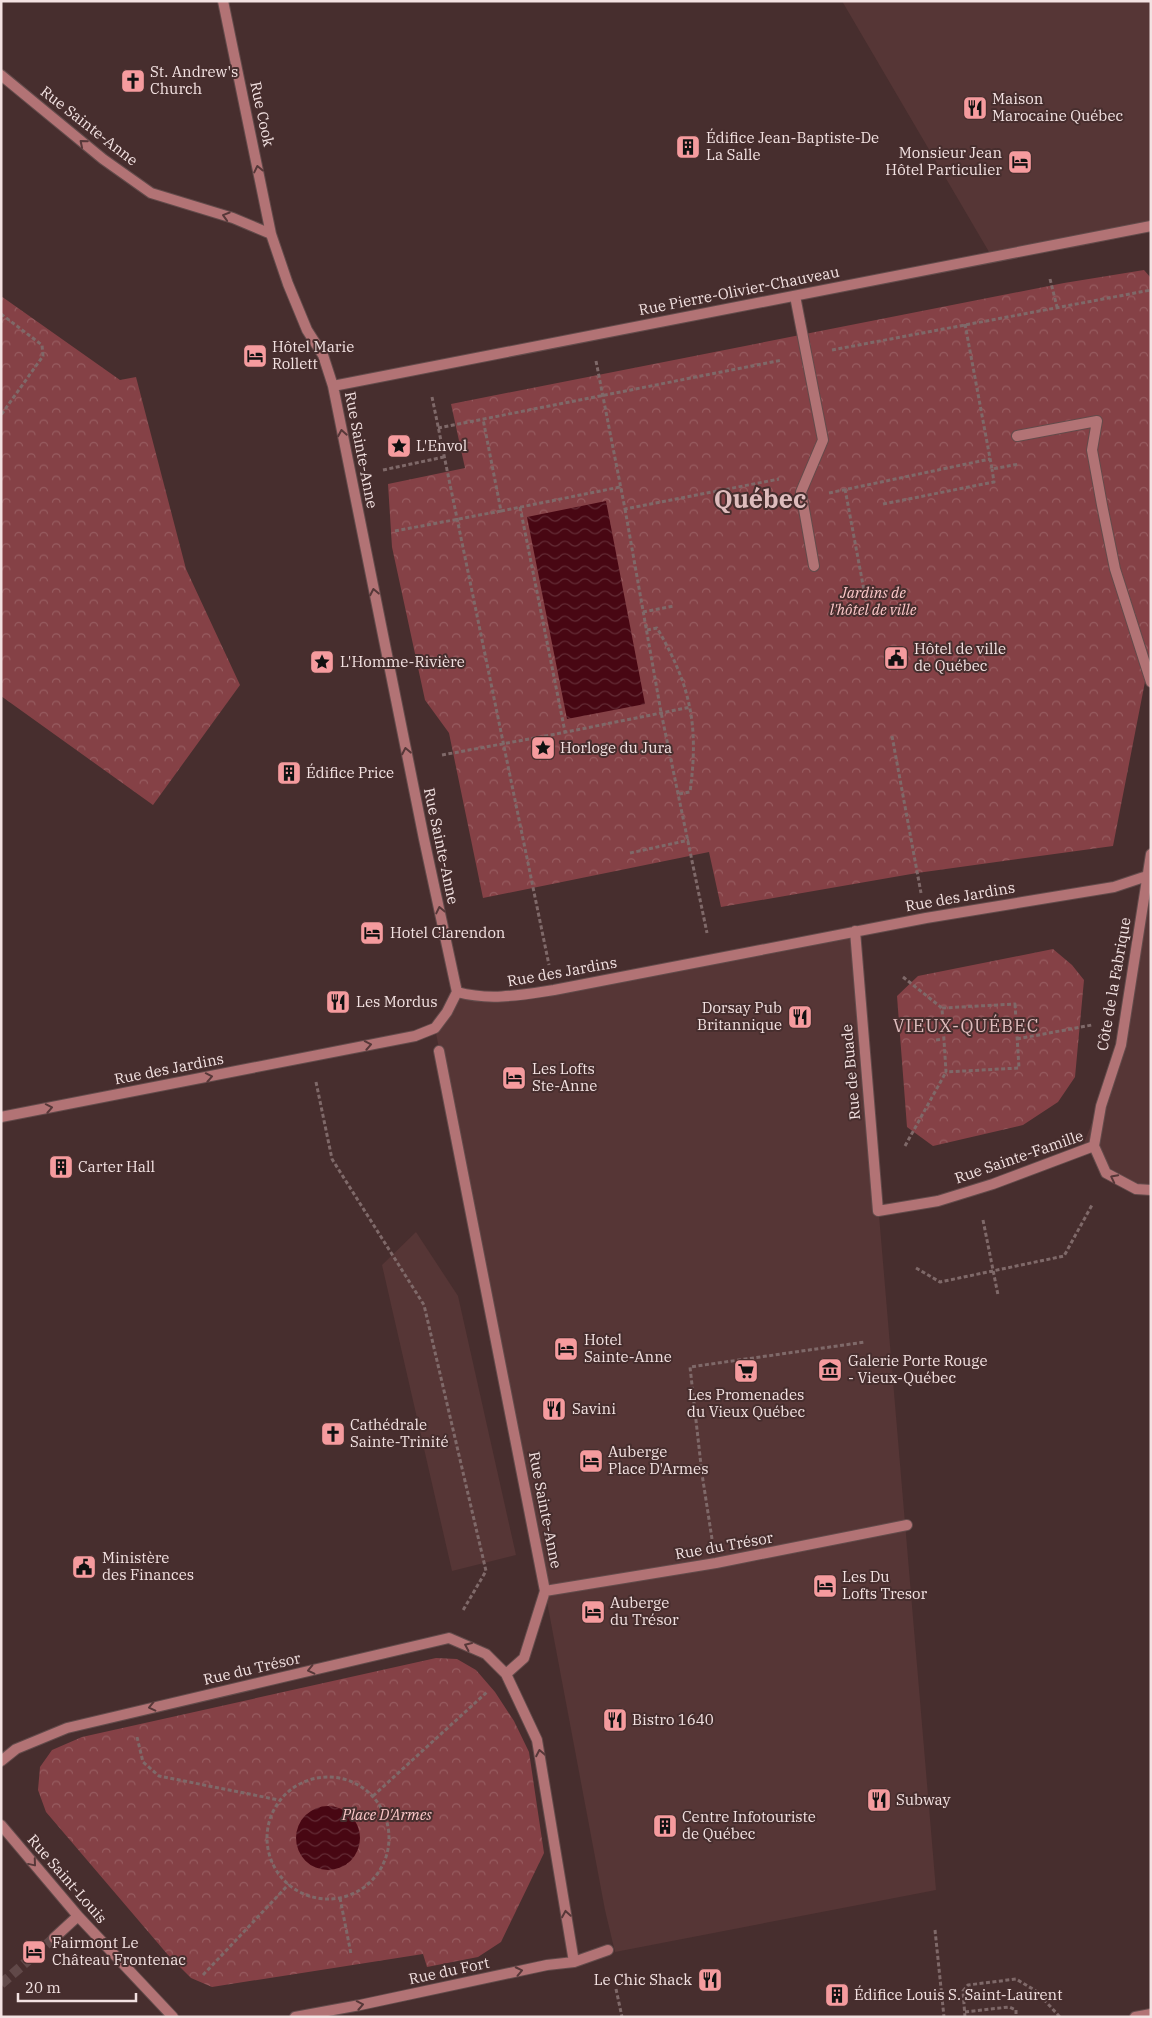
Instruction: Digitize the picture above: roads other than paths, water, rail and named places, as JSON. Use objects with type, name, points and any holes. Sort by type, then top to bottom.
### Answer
[{"type":"street","name":"Rue Cook","points":[[224,1],[271,234]]},
{"type":"street","name":"Rue Sainte-Anne","points":[[1,75],[103,159],[151,193],[233,218],[271,234],[306,330],[323,355],[333,386],[422,829],[457,992]]},
{"type":"street","name":"Rue Pierre-Olivier-Chauveau","points":[[333,386],[1151,226]]},
{"type":"street","points":[[795,296],[823,440],[801,492],[814,566]]},
{"type":"street","points":[[1017,436],[1097,421],[1092,450],[1113,560],[1151,682]]},
{"type":"street","name":"Côte de la Fabrique","points":[[1094,1146],[1100,1106],[1120,1045],[1151,854]]},
{"type":"street","name":"Rue des Jardins","points":[[1,1117],[415,1036],[435,1028],[447,1012],[457,992],[474,997],[501,997],[554,990],[855,931],[1114,886],[1147,876]]},
{"type":"street","name":"Rue de Buade","points":[[855,931],[878,1211]]},
{"type":"street","name":"Rue Sainte-Anne","points":[[439,1051],[545,1591],[524,1658],[506,1674]]},
{"type":"street","name":"Rue Sainte-Famille","points":[[878,1211],[938,1201],[993,1184],[1094,1146],[1106,1173],[1136,1189],[1151,1190]]},
{"type":"street","name":"Rue du Trésor","points":[[545,1591],[716,1564],[907,1525]]},
{"type":"street","name":"Rue du Trésor","points":[[1,1761],[16,1749],[67,1728],[449,1638],[486,1654],[506,1674]]},
{"type":"street","points":[[506,1674],[537,1740],[574,1962]]},
{"type":"street","name":"Rue Saint-Louis","points":[[1,1825],[78,1916],[173,2017]]},
{"type":"street","points":[[54,1938],[78,1916]]},
{"type":"street","name":"Rue du Fort","points":[[295,2017],[547,1965],[574,1962],[608,1950]]},
{"type":"street","points":[[1135,2017],[1151,2014]]},
{"type":"water","points":[[606,501],[645,704],[567,719],[527,517]]},
{"type":"water","points":[[322,1806],[334,1806],[351,1815],[358,1826],[360,1838],[358,1850],[351,1861],[334,1870],[322,1870],[310,1865],[301,1856],[296,1844],[296,1832],[301,1820],[310,1811]]},
{"type":"tunnel","points":[[1,1984],[54,1938]]},
{"type":"place","name":"St. Andrew's Church","points":[[133,81]]},
{"type":"place","name":"Maison Marocaine Québec","points":[[975,108]]},
{"type":"place","name":"Édifice Jean-Baptiste-De La Salle","points":[[688,147]]},
{"type":"place","name":"Monsieur Jean Hôtel Particulier","points":[[1020,162]]},
{"type":"place","name":"Hôtel Marie Rollett","points":[[255,356]]},
{"type":"place","name":"L'Envol","points":[[399,446]]},
{"type":"place","name":"Hôtel de ville de Québec","points":[[896,658]]},
{"type":"place","name":"L'Homme-Rivière","points":[[322,662]]},
{"type":"place","name":"Horloge du Jura","points":[[543,748]]},
{"type":"place","name":"Édifice Price","points":[[289,773]]},
{"type":"place","name":"Hotel Clarendon","points":[[372,933]]},
{"type":"place","name":"Les Mordus","points":[[338,1002]]},
{"type":"place","name":"Dorsay Pub Britannique","points":[[800,1017]]},
{"type":"place","name":"Les Lofts Ste-Anne","points":[[514,1078]]},
{"type":"place","name":"Carter Hall","points":[[61,1167]]},
{"type":"place","name":"Hotel Sainte-Anne","points":[[566,1349]]},
{"type":"place","name":"Galerie Porte Rouge - Vieux-Québec","points":[[830,1370]]},
{"type":"place","name":"Les Promenades du Vieux Québec","points":[[746,1371]]},
{"type":"place","name":"Savini","points":[[554,1409]]},
{"type":"place","name":"Cathédrale Sainte-Trinité","points":[[333,1434]]},
{"type":"place","name":"Auberge Place D'Armes","points":[[591,1461]]},
{"type":"place","name":"Ministère des Finances","points":[[84,1567]]},
{"type":"place","name":"Les Du Lofts Tresor","points":[[825,1586]]},
{"type":"place","name":"Auberge du Trésor","points":[[593,1612]]},
{"type":"place","name":"Bistro 1640","points":[[615,1720]]},
{"type":"place","name":"Subway","points":[[879,1800]]},
{"type":"place","name":"Centre Infotouriste de Québec","points":[[665,1826]]},
{"type":"place","name":"Fairmont Le Château Frontenac","points":[[34,1952]]},
{"type":"place","name":"Le Chic Shack","points":[[710,1980]]},
{"type":"place","name":"Édifice Louis S. Saint-Laurent","points":[[837,1995]]},
{"type":"district","name":"Québec","points":[[760,499]]},
{"type":"district","name":"VIEUX-QUÉBEC","points":[[966,1026]]},
{"type":"park label","name":"Jardins de l'hôtel de ville","points":[[873,602]]},
{"type":"park label","name":"Place D'Armes","points":[[387,1815]]}]
